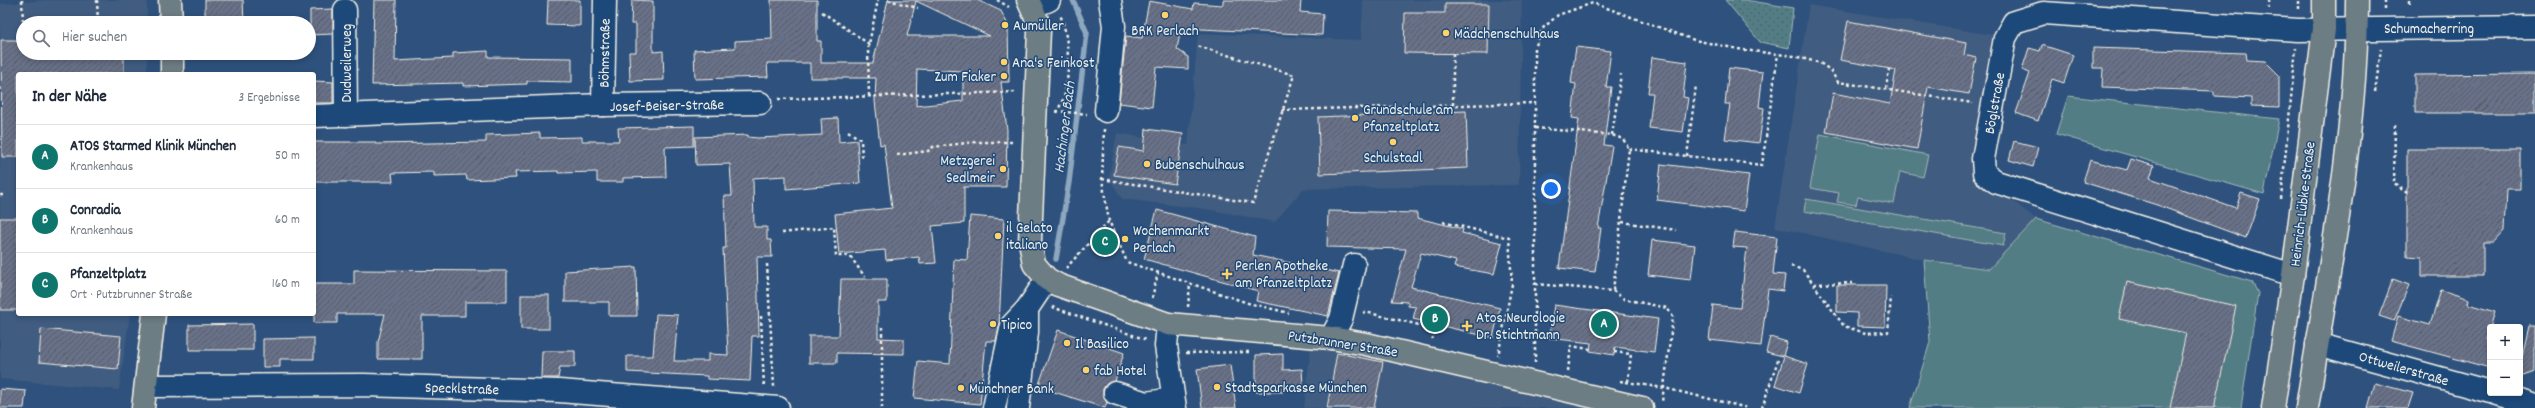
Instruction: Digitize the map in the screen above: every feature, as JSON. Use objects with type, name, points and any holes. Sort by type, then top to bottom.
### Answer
[{"type":"main road","points":[[170,0],[171,16]]},
{"type":"main road","name":"Heinrich-Lübke-Straße","points":[[2273,408],[2293,275],[2324,29],[2324,0]]},
{"type":"main road","points":[[2307,408],[2342,186],[2357,28],[2357,0]]},
{"type":"main road","points":[[1042,5],[1037,20],[1039,37],[1030,241],[1034,264],[1057,270]]},
{"type":"main road","points":[[172,60],[172,72]]},
{"type":"main road","name":"Putzbrunner Straße","points":[[1057,270],[1075,292],[1168,324],[1339,329],[1368,344],[1642,408]]},
{"type":"main road","points":[[143,408],[154,316]]},
{"type":"street","name":"Böhmstraße","points":[[603,106],[605,0]]},
{"type":"street","points":[[1097,113],[1114,26],[1110,0]]},
{"type":"street","name":"Dudweilerweg","points":[[345,10],[346,115]]},
{"type":"street","name":"Böglstraße","points":[[2293,275],[1996,182],[1984,173],[1983,159],[2005,38],[2014,22],[2043,13],[2298,30],[2324,29]]},
{"type":"street","name":"Schumacherring","points":[[2324,29],[2535,27]]},
{"type":"street","name":"Josef-Beiser-Straße","points":[[316,116],[603,106],[760,103]]},
{"type":"street","points":[[1339,329],[1354,265]]},
{"type":"street","points":[[994,408],[1012,325],[1027,309],[1057,270]]},
{"type":"street","points":[[1018,408],[1027,332],[1027,309]]},
{"type":"street","points":[[1115,393],[1146,402],[1174,404],[1166,346],[1168,324]]},
{"type":"street","name":"Ottweilerstraße","points":[[2317,344],[2487,391]]},
{"type":"street","name":"Specklstraße","points":[[146,386],[364,385],[558,399],[773,408]]},
{"type":"street","points":[[2503,396],[2535,406]]},
{"type":"path","points":[[22,0],[23,16]]},
{"type":"path","points":[[97,0],[98,16]]},
{"type":"path","points":[[869,96],[869,44],[878,0]]},
{"type":"path","points":[[888,0],[918,8]]},
{"type":"path","points":[[1535,366],[1535,48],[1542,29],[1558,15],[1593,2],[1694,40],[1742,50],[1778,54],[1820,63],[1830,70],[1838,82],[1977,104]]},
{"type":"path","points":[[1042,5],[1067,29],[1068,42],[1065,93],[1057,111],[1056,119]]},
{"type":"path","points":[[822,12],[869,44]]},
{"type":"path","points":[[1102,179],[1253,203],[1294,75],[1197,46]]},
{"type":"path","points":[[1453,54],[1453,105]]},
{"type":"path","points":[[1629,149],[1762,165],[1778,54]]},
{"type":"path","points":[[2280,201],[2296,55]]},
{"type":"path","points":[[1886,89],[1889,69]]},
{"type":"path","points":[[1612,135],[1621,74]]},
{"type":"path","points":[[1687,156],[1696,85]]},
{"type":"path","points":[[760,103],[777,99],[1019,92]]},
{"type":"path","points":[[1282,110],[1534,103]]},
{"type":"path","points":[[1068,112],[1097,113],[1102,179],[1109,221],[1127,262],[1248,303],[1293,314]]},
{"type":"path","points":[[2395,126],[2394,184],[2407,193]]},
{"type":"path","points":[[1535,128],[1612,135],[1623,139],[1629,149],[1622,222],[1613,291]]},
{"type":"path","points":[[848,131],[861,140],[862,158]]},
{"type":"path","points":[[897,155],[928,151],[933,147],[975,142],[1017,142]]},
{"type":"path","points":[[0,195],[6,195]]},
{"type":"path","points":[[1057,270],[1109,221]]},
{"type":"path","points":[[1443,222],[1509,238],[1512,284],[1498,356]]},
{"type":"path","points":[[1622,222],[1676,230]]},
{"type":"path","points":[[782,233],[834,227],[836,256],[850,256],[865,277]]},
{"type":"path","points":[[767,264],[773,408]]},
{"type":"path","points":[[1791,266],[1803,270],[1844,326],[1865,333],[1888,332],[1891,297]]},
{"type":"path","points":[[1150,305],[1158,273]]},
{"type":"path","points":[[1813,284],[1853,283]]},
{"type":"path","points":[[1187,310],[1190,284]]},
{"type":"path","points":[[1535,284],[1613,291],[1624,300],[1667,308],[1673,317],[1661,408]]},
{"type":"path","points":[[1339,329],[1365,312],[1428,327],[1434,341]]},
{"type":"path","points":[[761,316],[773,408]]},
{"type":"path","points":[[882,324],[882,408]]},
{"type":"path","points":[[1568,372],[1571,346],[1590,349]]},
{"type":"path","points":[[1614,352],[1631,354],[1628,382]]},
{"type":"path","points":[[1491,354],[1506,358]]},
{"type":"path","points":[[1762,408],[1778,360]]},
{"type":"path","points":[[1528,364],[1541,367]]},
{"type":"path","points":[[1561,370],[1575,373]]},
{"type":"path","points":[[1617,380],[1664,388],[1748,408]]},
{"type":"shaded area","points":[[47,0],[146,0],[147,2],[147,16],[16,16],[16,60],[147,60],[147,72],[16,72],[16,316],[130,316],[119,390],[0,379],[0,4]]},
{"type":"shaded area","name":"Grundschule am Pfanzeltplatz","points":[[1363,0],[1522,0],[1519,185],[1303,189],[1275,222],[1205,209],[1122,199],[1109,178],[1117,133],[1188,145],[1198,33],[1361,40]]},
{"type":"shaded area","points":[[1809,5],[1993,35],[1972,169],[2036,219],[1989,269],[1924,260],[1775,227]]},
{"type":"shaded area","points":[[1313,326],[1586,383],[1583,408],[1304,408]]},
{"type":"green space","points":[[1725,0],[1745,0],[1793,8],[1789,48],[1760,42]]},
{"type":"green space","points":[[2068,96],[2279,119],[2264,194],[2056,134]]},
{"type":"green space","points":[[1820,134],[1928,155],[1923,177],[1900,172],[1894,204],[1858,197],[1856,205],[1837,202],[1839,193],[1810,188]]},
{"type":"green space","points":[[1806,199],[2006,233],[2003,246],[1804,211]]},
{"type":"green space","points":[[2036,219],[2252,282],[2258,293],[2241,408],[1910,408],[1930,342],[1924,260],[1989,269]]},
{"type":"building","points":[[205,0],[243,0],[244,16],[205,16]]},
{"type":"building","points":[[374,0],[396,0],[395,61],[453,58],[453,53],[488,51],[488,57],[572,58],[572,82],[527,81],[527,84],[463,86],[463,83],[372,85]]},
{"type":"building","points":[[548,0],[580,0],[580,26],[547,25]]},
{"type":"building","points":[[632,0],[653,1],[653,52],[663,51],[664,80],[630,81],[629,52],[636,52],[636,24],[631,24]]},
{"type":"building","points":[[771,0],[817,0],[817,41],[821,41],[821,63],[873,63],[888,0],[977,0],[1001,11],[1008,25],[1009,82],[1001,82],[1007,130],[1006,187],[964,187],[964,223],[932,226],[936,263],[920,264],[919,257],[886,260],[885,250],[839,254],[835,214],[892,208],[884,144],[880,145],[875,101],[876,78],[810,78],[810,63],[767,63],[768,77],[695,79],[694,50],[735,48],[735,41],[772,39]],"holes":[[[916,1],[990,36],[907,36]],[[917,69],[963,71],[963,101],[916,106]]]},
{"type":"building","points":[[1223,0],[1301,0],[1300,12],[1323,14],[1322,35],[1181,28],[1177,49],[1188,57],[1188,69],[1156,67],[1152,107],[1119,103],[1126,36],[1142,38],[1149,1],[1193,9],[1194,3],[1223,5]]},
{"type":"building","name":"Mädchenschulhaus","points":[[1445,4],[1489,4],[1488,54],[1404,53],[1405,13],[1445,13]]},
{"type":"building","points":[[333,9],[333,34],[316,35],[316,16],[310,16],[310,10]]},
{"type":"building","points":[[1848,21],[1966,43],[1964,55],[1976,58],[1969,94],[1928,87],[1917,149],[1826,132],[1833,93],[1890,104],[1896,70],[1840,60]]},
{"type":"building","points":[[1,40],[16,40],[16,60],[124,60],[124,72],[16,72],[16,157],[2,157]]},
{"type":"building","points":[[2042,45],[2073,55],[2064,83],[2052,79],[2038,121],[2016,113],[2030,73],[2022,70],[2029,48],[2040,51]]},
{"type":"building","points":[[1576,47],[1611,51],[1606,87],[1611,87],[1604,145],[1612,146],[1598,228],[1601,228],[1595,272],[1559,268],[1579,119],[1572,118],[1576,84],[1571,83]]},
{"type":"building","points":[[2093,48],[2246,53],[2247,60],[2265,61],[2279,75],[2279,107],[2251,106],[2251,98],[2214,96],[2214,91],[2102,87],[2103,68],[2093,68]]},
{"type":"building","points":[[1652,57],[1687,62],[1683,97],[1688,98],[1683,132],[1649,128],[1653,93],[1648,93]]},
{"type":"building","points":[[1729,68],[1763,72],[1759,107],[1764,108],[1759,143],[1725,139],[1730,104],[1725,104]]},
{"type":"building","points":[[2535,74],[2535,113],[2415,113],[2415,75]]},
{"type":"building","points":[[316,81],[333,82],[333,103],[316,103]]},
{"type":"building","name":"Schulstadl","points":[[1466,111],[1468,168],[1320,174],[1318,117]]},
{"type":"building","points":[[838,118],[839,142],[857,140],[860,183],[786,189],[786,176],[753,178],[754,227],[767,227],[767,240],[771,240],[772,257],[757,257],[759,336],[752,336],[750,381],[707,379],[707,376],[627,372],[627,356],[653,356],[656,314],[678,315],[674,361],[708,361],[708,354],[728,355],[723,248],[726,248],[724,196],[732,196],[730,164],[696,165],[695,137],[748,135],[748,137],[758,138],[822,135],[821,119]]},
{"type":"building","points":[[694,126],[694,146],[665,147],[666,177],[623,178],[623,182],[597,182],[597,172],[558,173],[558,171],[515,172],[516,178],[467,180],[466,175],[434,176],[434,172],[392,173],[393,182],[316,182],[316,142],[375,142],[375,144],[486,142],[486,135],[540,133],[540,138],[582,137],[582,141],[619,141],[618,128]]},
{"type":"building","name":"Bubenschulhaus","points":[[1146,129],[1183,134],[1175,184],[1114,175],[1119,147],[1144,151]]},
{"type":"building","points":[[2014,141],[2038,147],[2033,167],[2009,160]]},
{"type":"building","points":[[2407,149],[2520,149],[2520,189],[2507,189],[2505,230],[2493,243],[2483,243],[2483,276],[2422,276],[2422,257],[2407,256]]},
{"type":"building","points":[[2131,159],[2154,166],[2150,178],[2236,208],[2241,193],[2260,199],[2246,238],[2157,205],[2083,182],[2090,160],[2127,170]]},
{"type":"building","points":[[1661,164],[1749,175],[1744,211],[1657,200]]},
{"type":"building","points":[[1157,210],[1255,237],[1253,255],[1339,273],[1328,316],[1256,301],[1258,291],[1144,259]]},
{"type":"building","points":[[1328,211],[1417,213],[1417,218],[1463,229],[1462,233],[1502,243],[1494,274],[1454,267],[1456,261],[1421,253],[1411,287],[1500,308],[1493,338],[1413,319],[1416,307],[1408,306],[1408,302],[1392,301],[1406,249],[1327,247]]},
{"type":"building","points":[[970,216],[1004,219],[999,326],[996,341],[986,341],[980,404],[914,398],[918,361],[950,364],[954,259],[967,260]]},
{"type":"building","points":[[0,218],[16,218],[16,310],[0,310]]},
{"type":"building","points":[[1735,232],[1777,237],[1773,274],[1785,275],[1783,291],[1768,289],[1761,346],[1709,340],[1713,305],[1740,308],[1747,248],[1733,247]]},
{"type":"building","points":[[1652,240],[1695,245],[1691,280],[1648,275]]},
{"type":"building","points":[[636,267],[637,316],[609,316],[609,302],[565,302],[565,271]]},
{"type":"building","points":[[354,270],[507,271],[507,302],[465,302],[465,316],[422,316],[422,359],[378,359],[378,342],[385,314],[337,314],[337,323],[314,323],[314,316],[316,316],[316,284],[354,284]]},
{"type":"building","points":[[841,279],[887,279],[887,302],[878,302],[878,338],[904,339],[904,354],[837,353],[837,363],[809,363],[809,336],[839,336]]},
{"type":"building","points":[[2393,279],[2409,285],[2394,321],[2379,316]]},
{"type":"building","points":[[2127,282],[2236,306],[2214,408],[2170,408],[2186,333],[2119,319]]},
{"type":"building","points":[[1837,285],[1886,285],[1885,327],[1857,326],[1857,313],[1837,312]]},
{"type":"building","points":[[2441,290],[2469,299],[2468,304],[2495,312],[2491,324],[2487,324],[2487,367],[2391,341],[2398,316],[2430,325]]},
{"type":"building","points":[[521,295],[549,295],[549,329],[521,329]]},
{"type":"building","points":[[1554,305],[1658,319],[1654,352],[1615,347],[1614,355],[1590,351],[1591,343],[1549,338]]},
{"type":"building","points":[[253,324],[253,350],[189,350],[189,325]]},
{"type":"building","points":[[2529,326],[2535,326],[2535,372],[2523,376],[2523,352]]},
{"type":"building","points":[[41,329],[121,336],[118,369],[39,362]]},
{"type":"building","points":[[1058,330],[1124,353],[1115,381],[1107,384],[1103,389],[1103,396],[1107,402],[1105,408],[1038,387]]},
{"type":"building","points":[[1770,337],[1787,342],[1783,356],[1766,352]]},
{"type":"building","points":[[314,338],[314,359],[280,359],[280,367],[263,367],[263,339]]},
{"type":"building","points":[[542,351],[575,351],[575,367],[560,367],[558,378],[541,378]]},
{"type":"building","points":[[1337,353],[1383,362],[1374,408],[1327,408]]},
{"type":"building","points":[[1283,354],[1283,370],[1302,369],[1303,386],[1283,386],[1283,392],[1256,392],[1256,355]]},
{"type":"building","points":[[1784,356],[1808,364],[1799,393],[1775,385]]},
{"type":"building","points":[[1230,365],[1236,408],[1202,408],[1197,369]]},
{"type":"building","points":[[2375,383],[2413,393],[2408,408],[2368,408]]},
{"type":"building","points":[[0,389],[26,391],[24,408],[0,408]]},
{"type":"waterway","name":"Hachinger Bach","points":[[1056,259],[1069,182],[1087,33],[1073,0]]},
{"type":"place","name":"BRK Perlach","points":[[1165,15]]},
{"type":"place","name":"Aumüller","points":[[1005,25]]},
{"type":"place","name":"Mädchenschulhaus","points":[[1446,33]]},
{"type":"place","name":"Ana's Feinkost","points":[[1004,62]]},
{"type":"place","name":"Zum Fiaker","points":[[1004,76]]},
{"type":"place","name":"Grundschule am Pfanzeltplatz","points":[[1355,118]]},
{"type":"place","name":"Schulstadl","points":[[1393,142]]},
{"type":"place","name":"Bubenschulhaus","points":[[1147,164]]},
{"type":"place","name":"Metzgerei Sedlmeir","points":[[1003,169]]},
{"type":"place","name":"il Gelato italiano","points":[[998,236]]},
{"type":"place","name":"Wochenmarkt Perlach","points":[[1125,239]]},
{"type":"place","name":"Pfanzeltplatz","points":[[1105,242]]},
{"type":"place","name":"Perlen Apotheke am Pfanzeltplatz","points":[[1227,274]]},
{"type":"place","name":"Conradia","points":[[1435,319]]},
{"type":"place","name":"Tipico","points":[[993,324]]},
{"type":"place","name":"ATOS Starmed Klinik München","points":[[1604,324]]},
{"type":"place","name":"Atos Neurologie Dr. Stichtmann","points":[[1467,326]]},
{"type":"place","name":"Il Basilico","points":[[1067,343]]},
{"type":"place","name":"fab Hotel","points":[[1086,370]]},
{"type":"place","name":"Stadtsparkasse München","points":[[1217,387]]},
{"type":"place","name":"Münchner Bank","points":[[961,388]]}]
